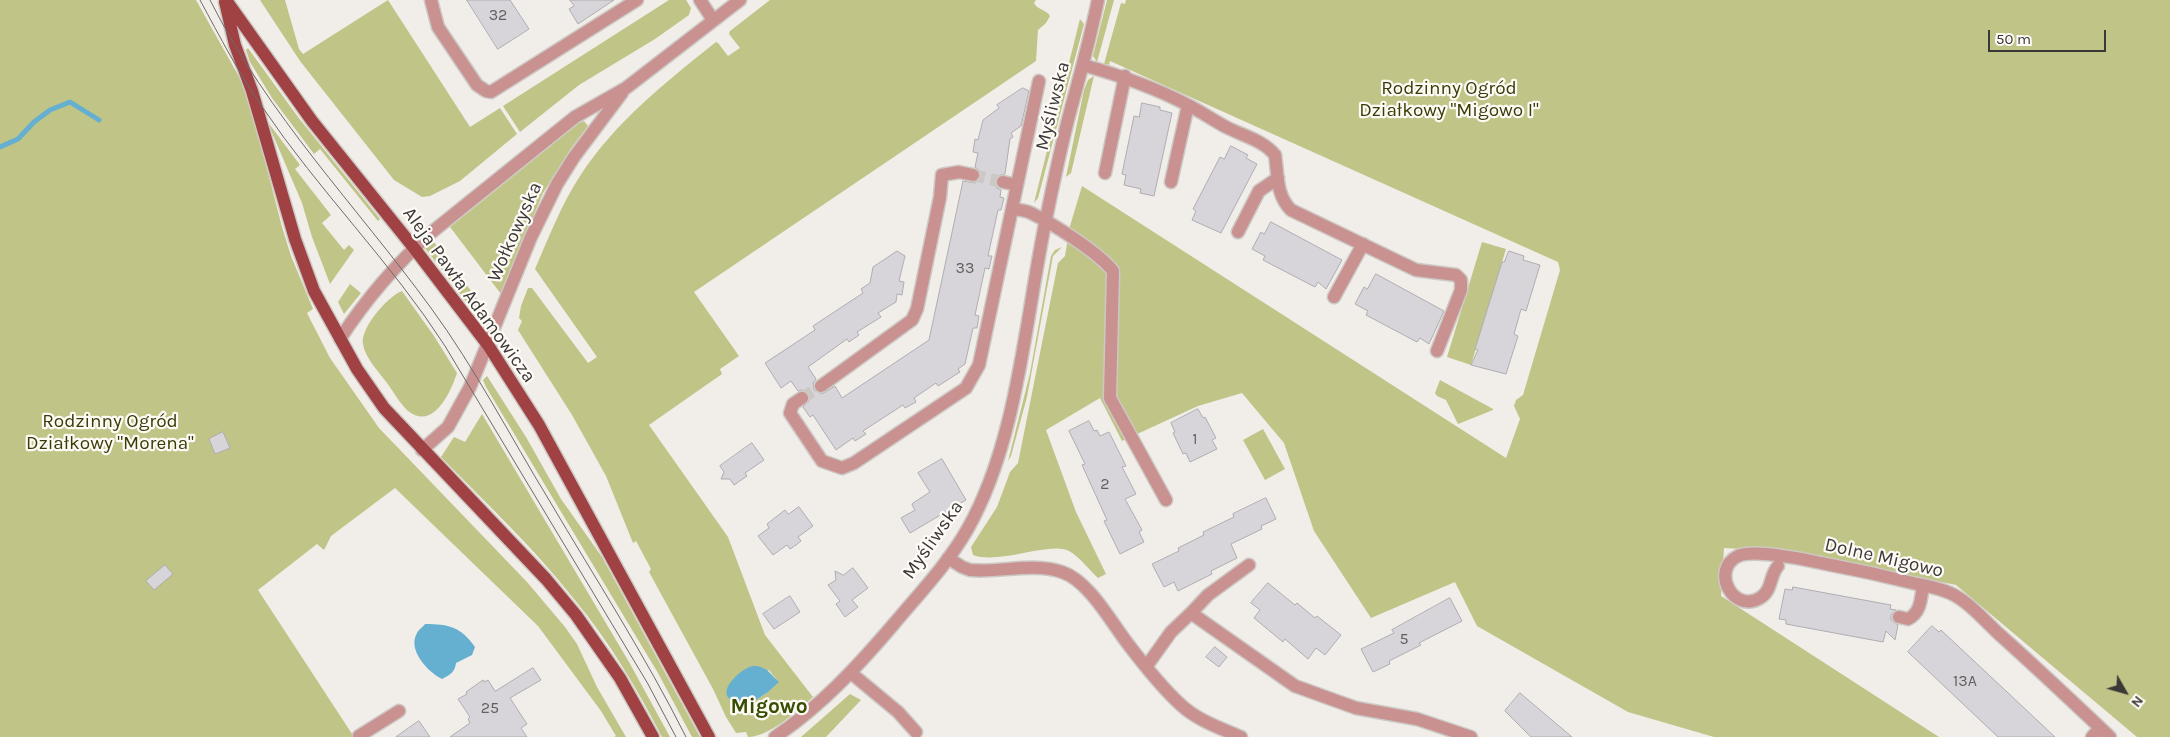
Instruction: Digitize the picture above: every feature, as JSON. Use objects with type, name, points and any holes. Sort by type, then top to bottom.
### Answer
[{"type":"main road","name":"Aleja Pawła Adamowicza","points":[[226,0],[312,121],[414,248],[488,346],[539,425],[709,737]]},
{"type":"main road","name":"Aleja Pawła Adamowicza","points":[[226,0],[234,45],[259,115],[295,240],[314,291],[357,369],[384,408],[546,579],[576,615],[620,678],[653,737]]},
{"type":"street","points":[[430,0],[435,19],[443,34],[477,85],[491,92],[637,0]]},
{"type":"street","points":[[700,0],[713,20]]},
{"type":"street","name":"Wołkowyska","points":[[340,339],[370,295],[414,248],[575,117],[626,88],[740,0]]},
{"type":"street","name":"Myśliwska","points":[[775,737],[817,707],[851,673],[948,558],[967,530],[980,505],[989,484],[1002,441],[1045,222],[1098,0]]},
{"type":"street","points":[[1083,65],[1125,76],[1188,105],[1225,127],[1262,143],[1275,155],[1279,190],[1284,203],[1291,210],[1416,270],[1456,275],[1461,280],[1461,290],[1437,352]]},
{"type":"street","points":[[1104,173],[1125,76]]},
{"type":"street","name":"Myśliwska","points":[[802,398],[793,404],[790,413],[822,461],[842,468],[854,463],[966,388],[979,365],[1039,81]]},
{"type":"street","name":"Wołkowyska","points":[[422,450],[448,426],[457,414],[488,346],[531,237],[556,184],[626,88]]},
{"type":"street","points":[[1171,182],[1188,105]]},
{"type":"street","points":[[821,386],[912,320],[917,309],[938,206],[942,175],[959,172],[973,175]]},
{"type":"street","points":[[1238,232],[1259,191],[1278,178]]},
{"type":"street","points":[[1003,182],[1017,185]]},
{"type":"street","points":[[1012,209],[1029,212],[1105,261],[1113,271],[1110,398],[1166,500]]},
{"type":"street","points":[[1334,297],[1363,244]]},
{"type":"street","name":"Dolne Migowo","points":[[1778,566],[1772,576],[1768,591],[1756,600],[1740,600],[1734,596],[1726,584],[1727,568],[1739,556],[1747,554],[1812,561],[1951,593],[1976,612],[2096,732],[2110,737]]},
{"type":"street","points":[[948,558],[962,568],[970,570],[1046,569],[1060,571],[1072,576],[1089,592],[1146,667],[1188,711],[1241,737]]},
{"type":"street","points":[[1146,667],[1171,632],[1208,595],[1249,565]]},
{"type":"street","points":[[1899,618],[1908,619],[1919,610],[1918,584]]},
{"type":"street","points":[[1191,613],[1295,686],[1307,692],[1356,708],[1417,719],[1471,737]]},
{"type":"street","points":[[851,673],[898,712],[916,732]]},
{"type":"street","points":[[360,737],[400,711]]},
{"type":"green space","name":"Rodzinny Ogród Działkowy \"Morena\"","points":[[0,0],[196,0],[247,91],[282,227],[291,256],[313,309],[307,313],[330,358],[379,428],[527,582],[565,627],[577,644],[597,687],[626,737],[614,737],[616,736],[601,711],[538,626],[395,488],[331,536],[324,550],[317,544],[258,590],[354,737],[0,737]]},
{"type":"green space","points":[[260,0],[285,0],[299,49],[303,54],[388,0],[470,127],[500,108],[517,134],[460,181],[430,196],[422,197],[394,180],[300,61]]},
{"type":"green space","points":[[669,0],[686,0],[691,8],[689,15],[655,39],[579,85],[520,132],[503,106]]},
{"type":"green space","points":[[770,0],[1036,0],[1035,5],[1050,16],[1046,23],[1038,30],[1036,61],[694,292],[739,356],[720,369],[722,374],[649,425],[728,537],[765,635],[813,697],[774,728],[765,733],[748,737],[746,732],[736,733],[726,717],[713,689],[649,572],[651,569],[636,541],[633,543],[606,476],[572,415],[518,330],[522,321],[519,318],[521,306],[528,288],[532,288],[588,363],[597,357],[535,269],[567,198],[594,156],[625,120],[642,104],[716,42],[728,56],[740,48],[729,34],[730,31]],"holes":[[[769,670],[778,682],[756,700],[739,703]]]},
{"type":"green space","points":[[1107,0],[1114,0],[1097,62],[1093,56]]},
{"type":"green space","name":"Rodzinny Ogród Działkowy \"Migowo I\"","points":[[1126,0],[2170,0],[2170,737],[2137,737],[1956,585],[1793,552],[1724,548],[1721,596],[1939,737],[1714,737],[1628,712],[1477,626],[1455,582],[1371,618],[1314,531],[1284,443],[1242,393],[1198,406],[1122,441],[1100,398],[1046,430],[1076,512],[1106,574],[1098,578],[1081,560],[1069,551],[1060,549],[997,557],[973,555],[971,547],[997,507],[1010,472],[1018,463],[1058,263],[1065,256],[1070,226],[1082,186],[1506,458],[1520,419],[1514,406],[1516,400],[1523,395],[1560,270],[1558,262],[1110,61],[1109,65],[1104,64],[1121,3],[1125,4]]},
{"type":"green space","points":[[1080,19],[1084,24],[1038,198],[1034,203]]},
{"type":"green space","points":[[248,48],[298,117],[380,219],[378,221],[320,149],[314,154],[272,98],[250,62],[246,50]]},
{"type":"green space","points":[[1094,76],[1071,173],[1066,177],[1084,90],[1088,80]]},
{"type":"green space","points":[[267,121],[300,165],[295,169],[331,215],[322,223],[344,250],[349,245],[354,250],[330,284],[312,237],[302,203]]},
{"type":"green space","points":[[584,121],[588,126],[572,147],[543,193],[501,294],[450,227],[579,123]]},
{"type":"green space","points":[[433,241],[491,317],[488,325],[483,324],[425,248]]},
{"type":"green space","points":[[1482,242],[1506,249],[1471,365],[1447,357]]},
{"type":"green space","points":[[1062,247],[1053,256],[1027,397],[1008,461],[1030,373],[1051,256],[1055,250]]},
{"type":"green space","points":[[350,284],[361,293],[344,314],[338,302]]},
{"type":"green space","points":[[402,291],[434,336],[457,373],[446,398],[433,413],[426,416],[417,416],[405,408],[369,360],[363,344],[363,337],[376,313],[390,299]]},
{"type":"green space","points":[[487,376],[526,437],[561,499],[602,557],[700,737],[692,737],[658,673],[486,387],[483,380]]},
{"type":"green space","points":[[1440,380],[1493,410],[1458,424],[1446,400],[1435,393]]},
{"type":"green space","points":[[482,414],[629,662],[670,737],[662,737],[611,648],[559,580],[441,457],[454,437],[465,442]]},
{"type":"green space","points":[[1263,429],[1285,469],[1265,480],[1243,440]]},
{"type":"green space","points":[[850,694],[861,700],[826,737],[801,737]]},
{"type":"water","points":[[425,624],[454,628],[465,635],[475,647],[472,655],[456,663],[452,673],[442,679],[425,666],[417,653],[415,640],[418,631]]},
{"type":"water","points":[[753,666],[765,669],[779,682],[750,704],[730,699],[727,695],[729,685],[743,670]]},
{"type":"building","points":[[467,0],[510,0],[529,29],[498,49]]},
{"type":"building","points":[[570,0],[614,0],[578,24],[569,9],[574,6]]},
{"type":"building","points":[[1023,88],[1029,91],[1021,126],[1011,133],[1013,137],[1010,139],[1005,174],[997,176],[995,181],[997,188],[1001,190],[1000,197],[1004,198],[1001,210],[998,210],[988,256],[992,256],[989,269],[985,268],[975,315],[979,316],[977,328],[973,328],[965,364],[958,369],[960,372],[938,386],[936,383],[914,398],[916,402],[905,408],[903,405],[863,431],[866,434],[855,441],[853,438],[836,450],[813,415],[810,417],[803,407],[809,401],[808,393],[802,390],[798,391],[791,381],[781,388],[765,363],[815,330],[813,326],[863,293],[861,289],[870,283],[873,267],[897,251],[905,256],[899,281],[904,282],[902,295],[897,294],[896,302],[878,313],[881,317],[857,332],[859,335],[849,342],[847,339],[808,367],[816,379],[813,383],[814,390],[822,394],[835,386],[842,398],[929,340],[963,181],[975,183],[981,177],[981,172],[975,167],[978,153],[973,152],[975,139],[978,140],[983,120],[999,108],[997,105]]},
{"type":"building","points":[[1142,103],[1160,107],[1160,110],[1172,113],[1154,196],[1140,193],[1141,189],[1124,185],[1126,175],[1122,174],[1134,116],[1139,117]]},
{"type":"building","points":[[1231,146],[1248,155],[1246,158],[1257,164],[1221,233],[1192,220],[1196,211],[1193,209],[1220,157],[1224,159]]},
{"type":"building","points":[[1271,222],[1342,260],[1326,289],[1318,282],[1315,287],[1263,260],[1265,256],[1252,249],[1261,232],[1264,234]]},
{"type":"building","points":[[1509,251],[1524,256],[1523,260],[1540,265],[1526,311],[1521,309],[1514,334],[1518,336],[1506,374],[1471,365],[1478,350],[1475,349],[1502,262],[1504,262]]},
{"type":"building","points":[[1376,274],[1444,311],[1429,344],[1420,338],[1417,342],[1366,315],[1368,311],[1355,304],[1364,287],[1367,289]]},
{"type":"building","points":[[1198,409],[1203,418],[1205,417],[1216,438],[1212,440],[1217,449],[1190,462],[1186,453],[1183,454],[1173,433],[1175,432],[1171,423]]},
{"type":"building","points":[[1089,421],[1094,431],[1097,430],[1100,436],[1109,432],[1126,466],[1122,467],[1136,494],[1125,499],[1142,530],[1139,532],[1144,542],[1120,554],[1104,521],[1107,520],[1082,465],[1085,464],[1069,431]]},
{"type":"building","points":[[223,432],[230,448],[215,454],[209,439]]},
{"type":"building","points":[[752,443],[764,460],[745,473],[747,476],[734,485],[730,479],[721,479],[724,472],[720,466]]},
{"type":"building","points":[[942,459],[966,500],[910,533],[901,518],[915,510],[912,505],[913,503],[930,492],[918,473]]},
{"type":"building","points":[[1266,498],[1276,519],[1261,526],[1262,529],[1231,544],[1237,558],[1211,571],[1212,574],[1178,591],[1174,582],[1164,587],[1152,564],[1179,551],[1178,548],[1204,535],[1203,532],[1234,517],[1233,514]]},
{"type":"building","points":[[799,507],[813,526],[798,537],[801,541],[796,545],[790,549],[787,545],[773,555],[758,536],[769,528],[767,524],[785,510],[788,514]]},
{"type":"building","points":[[165,565],[173,574],[154,590],[146,581]]},
{"type":"building","points":[[853,568],[868,588],[852,600],[858,607],[845,617],[836,604],[840,601],[828,585],[836,580],[835,571],[843,575]]},
{"type":"building","points":[[1268,583],[1295,605],[1297,603],[1315,618],[1317,616],[1341,635],[1325,655],[1316,648],[1308,659],[1285,639],[1283,642],[1254,618],[1260,610],[1251,603]]},
{"type":"building","points":[[1793,587],[1891,605],[1890,609],[1896,610],[1891,615],[1891,620],[1898,625],[1895,640],[1886,631],[1883,642],[1786,624],[1786,620],[1779,619],[1785,589],[1792,590]]},
{"type":"building","points":[[790,596],[800,612],[774,629],[763,614]]},
{"type":"building","points":[[1450,598],[1462,621],[1419,643],[1421,645],[1389,661],[1390,664],[1373,672],[1361,649],[1394,633],[1392,630]]},
{"type":"building","points":[[1932,626],[1939,632],[1941,630],[2055,737],[1998,737],[1908,652]]},
{"type":"building","points":[[1215,647],[1227,657],[1219,667],[1206,657]]},
{"type":"building","points":[[533,668],[541,680],[510,698],[527,724],[521,728],[527,737],[450,737],[470,723],[468,719],[470,717],[458,699],[467,694],[466,692],[483,680],[484,682],[488,680],[495,691]]},
{"type":"building","points":[[1520,693],[1572,737],[1531,737],[1505,711]]},
{"type":"building","points":[[419,721],[430,737],[396,737]]},
{"type":"waterway","points":[[0,147],[18,139],[34,122],[50,110],[70,102],[99,120]]},
{"type":"tunnel","points":[[973,175],[1003,182]]},
{"type":"tunnel","points":[[802,398],[821,386]]},
{"type":"tram line","points":[[200,0],[238,69],[263,108],[307,168],[402,285],[445,346],[648,684],[676,737]]},
{"type":"tram line","points":[[210,0],[233,43],[286,121],[431,308],[463,354],[637,647],[686,737]]},
{"type":"district","name":"Migowo","points":[[769,707]]}]
